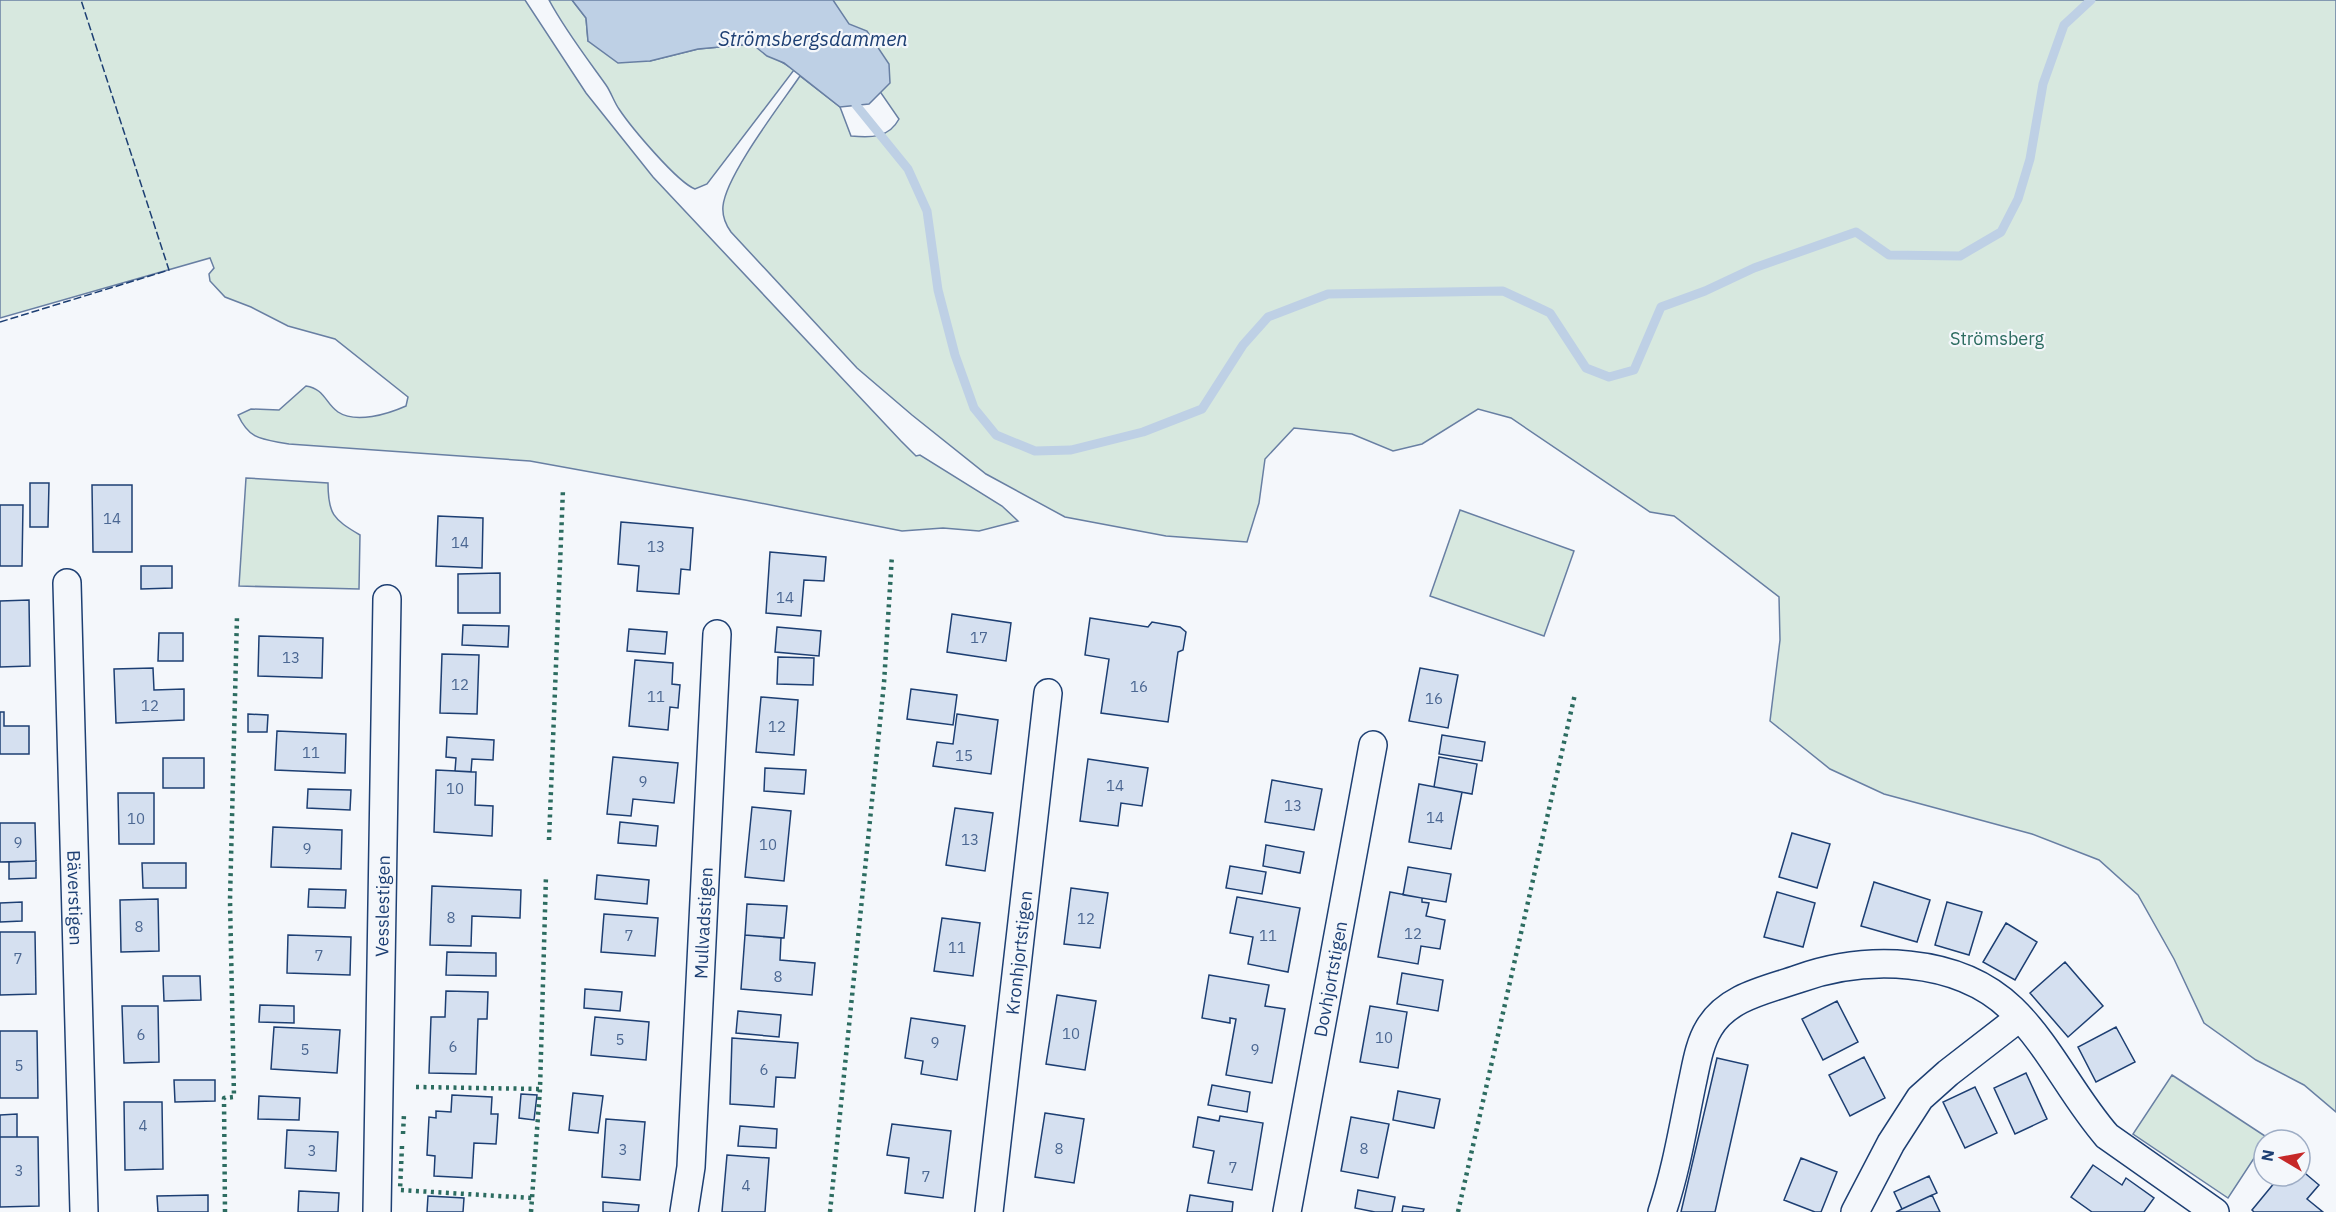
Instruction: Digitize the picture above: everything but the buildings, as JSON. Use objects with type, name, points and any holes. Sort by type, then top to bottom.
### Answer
[{"type":"street","name":"Bäverstigen","points":[[67,583],[84,1212]]},
{"type":"street","name":"Vesslestigen","points":[[377,1212],[387,599]]},
{"type":"street","name":"Mullvadstigen","points":[[684,1212],[691,1167],[717,634]]},
{"type":"street","name":"Kronhjortstigen","points":[[989,1212],[1048,693]]},
{"type":"street","name":"Dovhjortstigen","points":[[1287,1212],[1373,745]]},
{"type":"street","points":[[1662,1212],[1670,1187],[1699,1052],[1708,1029],[1721,1012],[1738,1000],[1815,973],[1859,965],[1892,964],[1926,968],[1956,976],[1998,998],[2019,1018],[2059,1067],[2107,1136],[2216,1212]]},
{"type":"street","points":[[1855,1212],[1891,1143],[1920,1098],[2019,1018]]},
{"type":"green space","points":[[0,0],[525,0],[586,93],[653,177],[901,441],[916,456],[920,455],[1002,506],[1018,521],[979,531],[943,528],[902,531],[530,461],[289,444],[258,437],[247,430],[238,415],[251,409],[279,410],[306,386],[321,393],[338,412],[354,417],[381,415],[399,409],[406,406],[408,397],[335,339],[288,326],[225,297],[210,281],[209,274],[214,268],[210,258],[0,318]]},
{"type":"green space","points":[[549,0],[572,0],[586,18],[588,41],[650,61],[698,49],[752,44],[794,70],[707,184],[695,189],[666,165],[625,117]]},
{"type":"green space","name":"Strömsberg","points":[[817,0],[2336,0],[2336,1112],[2304,1085],[2256,1060],[2204,1023],[2174,959],[2138,895],[2099,860],[2032,834],[1884,794],[1830,769],[1770,721],[1780,640],[1779,597],[1674,516],[1650,512],[1511,418],[1478,409],[1422,444],[1393,451],[1352,434],[1294,428],[1265,459],[1259,503],[1247,542],[1166,536],[1065,517],[986,474],[857,368],[731,232],[725,220],[723,206],[726,193],[734,177],[756,140],[800,76],[840,107],[851,136],[866,137],[885,133],[899,119]]},
{"type":"green space","points":[[246,478],[328,483],[329,502],[334,515],[360,535],[359,589],[239,586]]},
{"type":"green space","points":[[1460,510],[1574,551],[1544,636],[1430,596]]},
{"type":"green space","points":[[2172,1075],[2253,1128],[2252,1161],[2228,1198],[2133,1134]]},
{"type":"water","name":"Strömsbergsdammen","points":[[572,0],[833,0],[849,24],[867,31],[889,64],[890,83],[869,104],[840,107],[784,63],[767,56],[752,44],[698,49],[650,61],[618,63],[588,41],[586,18]]},
{"type":"waterway","points":[[856,105],[908,169],[927,211],[938,290],[955,355],[974,408],[996,435],[1035,451],[1071,450],[1143,432],[1202,409],[1243,345],[1268,317],[1328,294],[1503,291],[1550,313],[1586,368],[1609,377],[1634,370],[1661,307],[1705,291],[1754,268],[1856,232],[1889,255],[1960,256],[2001,232],[2018,199],[2030,159],[2043,84],[2064,25],[2091,0]]},
{"type":"hedge","points":[[549,840],[563,489]]},
{"type":"hedge","points":[[830,1212],[884,683],[892,555]]},
{"type":"hedge","points":[[225,1212],[224,1098],[234,1097],[230,900],[237,616]]},
{"type":"hedge","points":[[1458,1212],[1575,694]]},
{"type":"hedge","points":[[531,1212],[540,1089],[546,875]]},
{"type":"hedge","points":[[416,1087],[540,1089]]},
{"type":"hedge","points":[[403,1134],[404,1114]]},
{"type":"hedge","points":[[402,1146],[400,1190],[532,1198]]},
{"type":"fence","points":[[0,322],[169,270],[81,0]]}]
